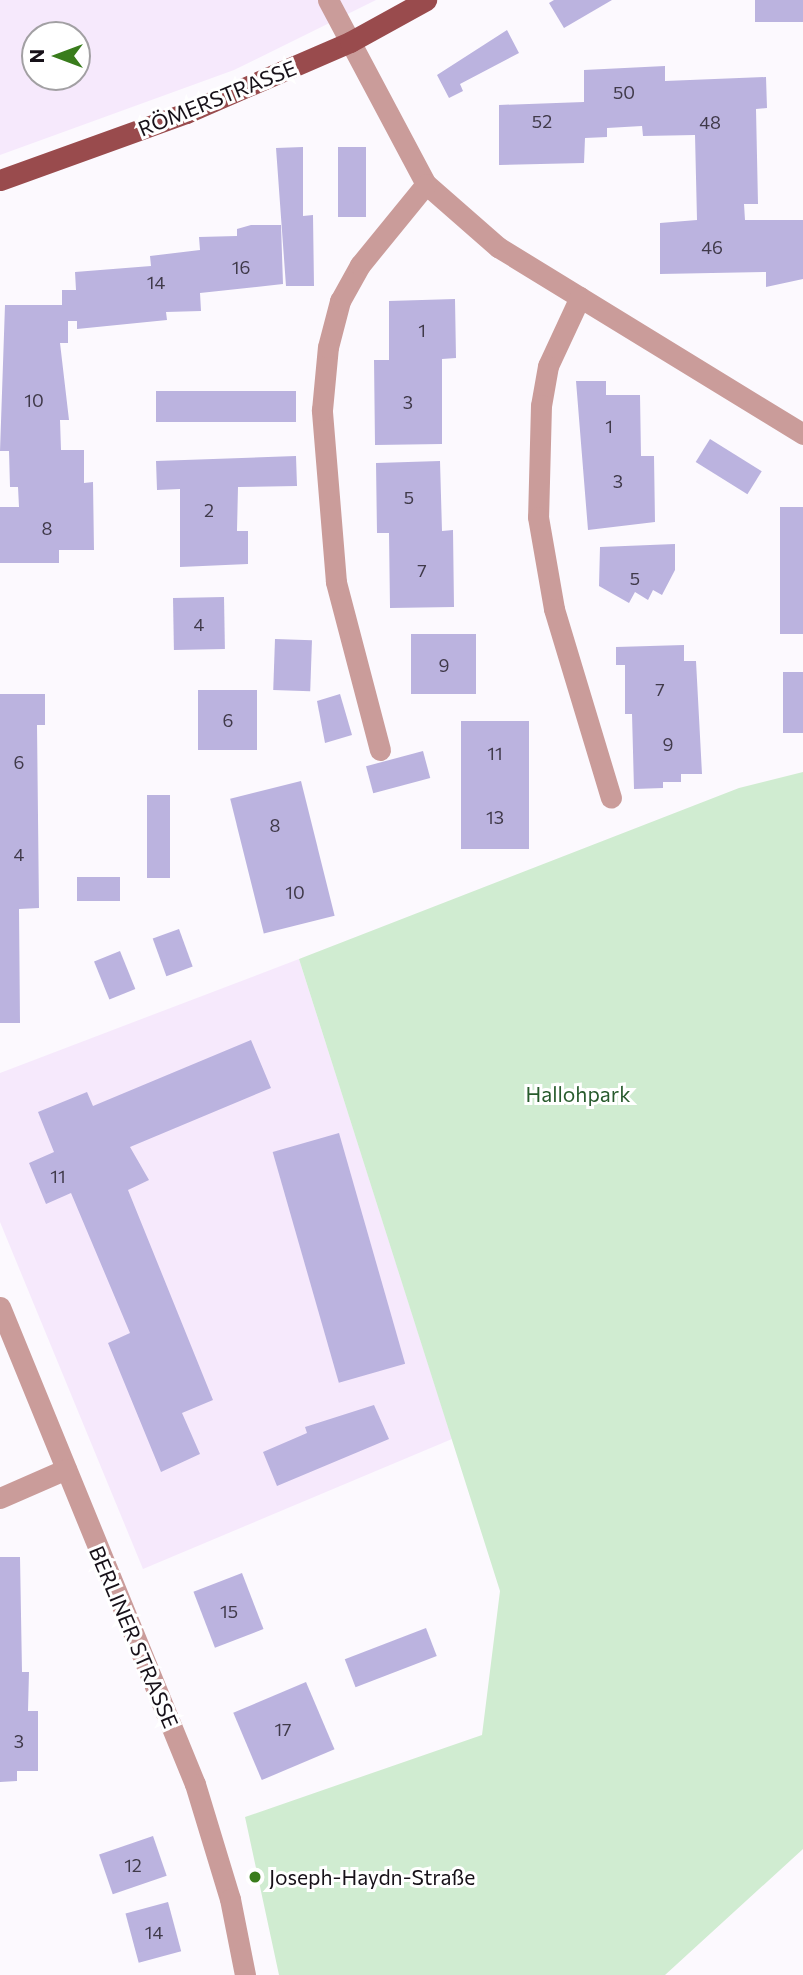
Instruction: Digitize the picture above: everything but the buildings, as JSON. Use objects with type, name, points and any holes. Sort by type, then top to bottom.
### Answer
[{"type":"main road","name":"RÖMERSTRASSE","points":[[0,180],[186,113],[350,42],[426,0]]},
{"type":"street","points":[[328,0],[426,184],[498,247],[803,434]]},
{"type":"street","points":[[380,750],[336,582],[322,411],[328,347],[340,301],[360,265],[426,184]]},
{"type":"street","points":[[580,297],[543,392],[538,517],[554,609],[611,799]]},
{"type":"street","name":"BERLINER STRASSE","points":[[0,1307],[195,1784],[230,1899],[245,1975]]},
{"type":"street","points":[[0,1498],[66,1469]]},
{"type":"shaded area","points":[[0,0],[376,0],[234,70],[0,155]]},
{"type":"shaded area","points":[[299,959],[452,1439],[143,1569],[0,1222],[0,1073]]},
{"type":"green space","name":"Hallohpark","points":[[803,772],[803,1849],[665,1975],[279,1975],[245,1817],[482,1735],[500,1591],[299,959],[739,788]]},
{"type":"place","name":"Joseph-Haydn-Straße","points":[[255,1877]]}]
